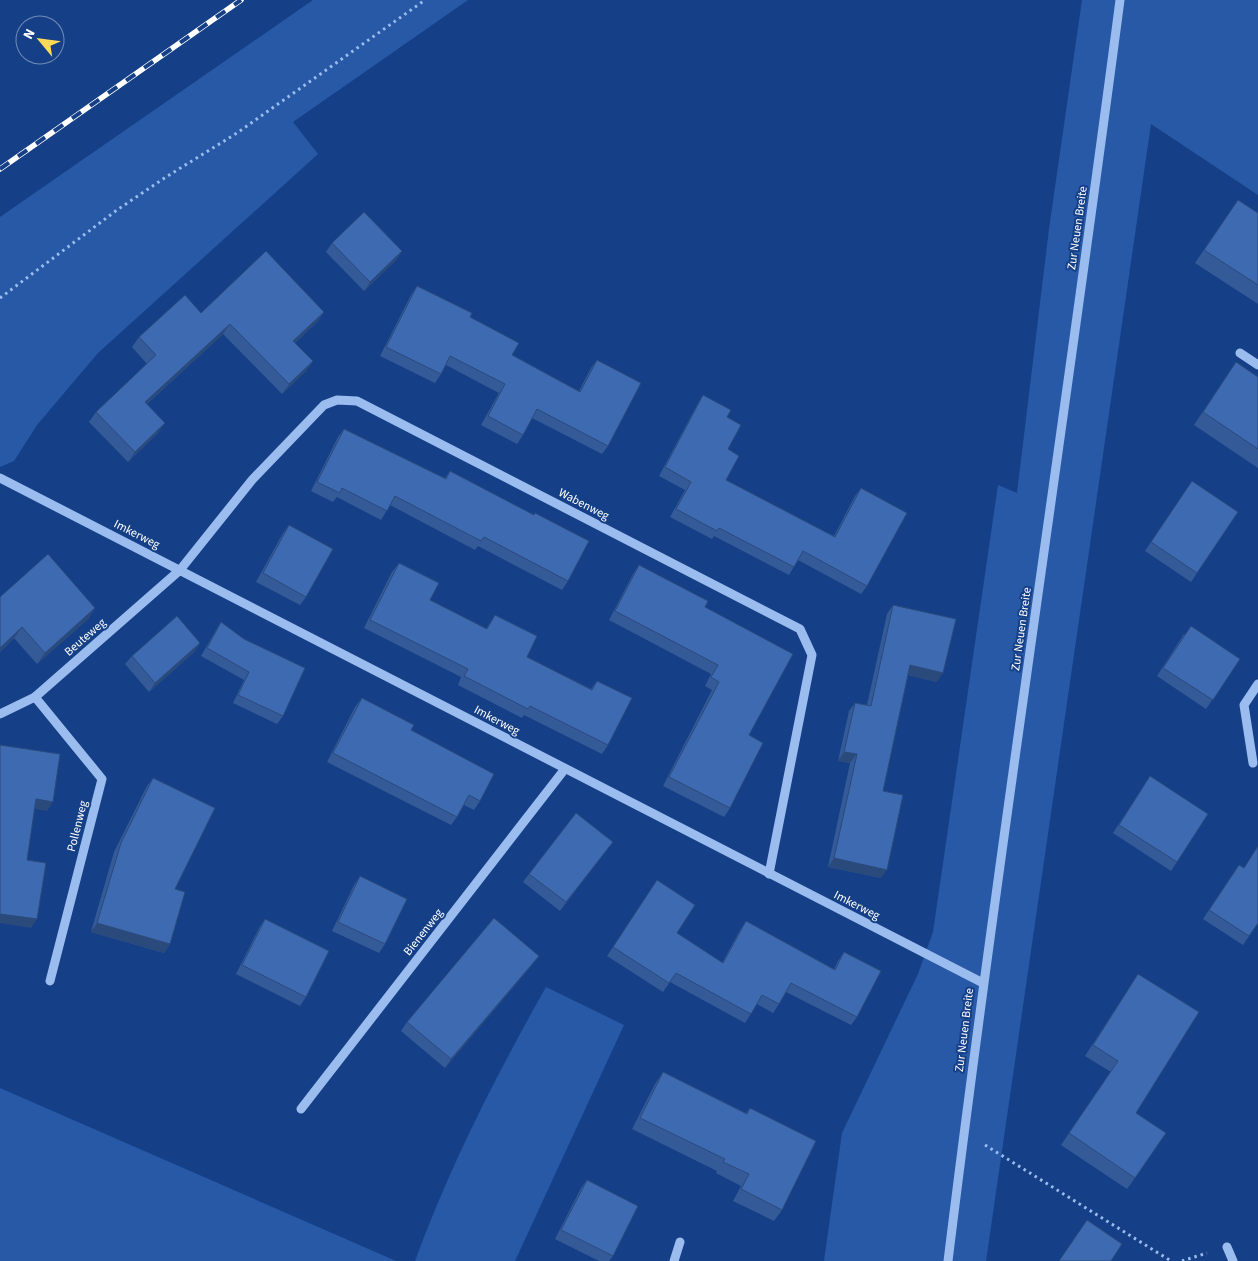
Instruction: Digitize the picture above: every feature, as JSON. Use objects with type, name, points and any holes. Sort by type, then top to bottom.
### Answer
[{"type":"street","name":"Zur Neuen Breite","points":[[948,1261],[982,983],[1085,266],[1120,0]]},
{"type":"street","points":[[1240,353],[1258,365]]},
{"type":"street","name":"Wabenweg","points":[[180,570],[252,480],[324,405],[337,400],[357,402],[800,629],[812,655],[769,874]]},
{"type":"street","name":"Imkerweg","points":[[0,478],[564,770],[982,983]]},
{"type":"street","name":"Beuteweg","points":[[0,714],[35,697],[180,570]]},
{"type":"street","points":[[1253,763],[1244,705],[1258,684]]},
{"type":"street","name":"Pollenweg","points":[[35,697],[102,779],[50,981]]},
{"type":"street","name":"Bienenweg","points":[[302,1109],[564,770]]},
{"type":"street","points":[[674,1261],[680,1242]]},
{"type":"street","points":[[1227,1247],[1233,1261]]},
{"type":"path","points":[[0,298],[117,210],[237,133],[426,0]]},
{"type":"path","points":[[985,1145],[1171,1261]]},
{"type":"shaded area","points":[[313,0],[468,0],[293,122],[318,154],[98,353],[37,425],[14,461],[0,467],[0,217]]},
{"type":"shaded area","points":[[1082,0],[1258,0],[1258,195],[1151,124],[986,1261],[824,1261],[842,1133],[918,974],[933,932],[998,485],[1017,493],[1049,229]]},
{"type":"shaded area","points":[[546,987],[624,1025],[515,1261],[415,1261],[443,1190],[475,1121]]},
{"type":"shaded area","points":[[0,1088],[396,1261],[0,1261]]},
{"type":"building","points":[[1238,200],[1258,213],[1258,285],[1204,250]]},
{"type":"building","points":[[364,212],[402,251],[370,282],[332,243]]},
{"type":"building","points":[[266,251],[324,312],[293,341],[313,361],[289,384],[230,324],[145,402],[165,423],[135,452],[96,412],[156,355],[139,337],[185,295],[201,313]]},
{"type":"building","points":[[417,286],[472,313],[470,317],[519,343],[512,355],[580,392],[597,360],[641,383],[608,446],[537,409],[523,435],[488,416],[505,384],[450,356],[441,374],[386,347]]},
{"type":"building","points":[[1236,362],[1258,377],[1258,449],[1203,412]]},
{"type":"building","points":[[703,395],[731,410],[727,417],[741,425],[728,449],[739,456],[726,480],[835,537],[861,488],[907,513],[867,586],[803,551],[794,567],[719,528],[717,531],[676,509],[691,482],[665,467]]},
{"type":"building","points":[[344,429],[446,479],[450,471],[534,515],[535,513],[589,541],[568,581],[484,537],[481,541],[395,496],[387,511],[342,488],[340,493],[317,482]]},
{"type":"building","points":[[1192,481],[1238,512],[1197,573],[1151,542]]},
{"type":"building","points":[[289,525],[333,549],[306,597],[263,573]]},
{"type":"building","points":[[48,554],[95,608],[45,653],[22,627],[0,648],[0,597]]},
{"type":"building","points":[[399,563],[439,583],[430,600],[487,629],[495,615],[537,636],[527,657],[592,690],[597,681],[632,698],[608,745],[530,706],[528,709],[464,676],[468,669],[370,620]]},
{"type":"building","points":[[639,565],[708,601],[705,607],[793,654],[749,735],[763,743],[730,808],[669,777],[719,682],[711,677],[718,665],[615,611]]},
{"type":"building","points":[[893,605],[956,619],[943,673],[910,665],[883,791],[903,795],[887,870],[834,858],[857,754],[844,752],[855,703],[871,706]]},
{"type":"building","points":[[177,616],[200,643],[155,683],[132,656]]},
{"type":"building","points":[[221,622],[244,639],[305,668],[283,716],[238,695],[249,672],[207,648]]},
{"type":"building","points":[[1191,626],[1240,659],[1213,700],[1163,668]]},
{"type":"building","points":[[362,698],[414,725],[411,730],[494,774],[480,801],[469,795],[457,817],[333,753]]},
{"type":"building","points":[[0,745],[60,754],[53,802],[36,799],[27,860],[46,863],[37,919],[0,914]]},
{"type":"building","points":[[1150,776],[1208,814],[1177,862],[1119,825]]},
{"type":"building","points":[[153,778],[215,808],[175,889],[185,892],[170,944],[97,923],[121,843]]},
{"type":"building","points":[[576,813],[613,842],[566,902],[529,874]]},
{"type":"building","points":[[1258,846],[1258,923],[1249,936],[1209,910],[1239,865],[1244,868]]},
{"type":"building","points":[[360,876],[407,899],[385,944],[338,922]]},
{"type":"building","points":[[657,880],[695,905],[677,933],[723,963],[746,921],[835,970],[844,952],[881,971],[857,1017],[791,983],[779,1004],[762,995],[751,1014],[676,973],[669,983],[613,947]]},
{"type":"building","points":[[494,918],[539,956],[451,1059],[407,1022]]},
{"type":"building","points":[[265,919],[329,951],[306,997],[242,965]]},
{"type":"building","points":[[1138,974],[1199,1012],[1136,1113],[1166,1133],[1135,1178],[1069,1133],[1118,1061],[1093,1045]]},
{"type":"building","points":[[663,1072],[747,1114],[750,1108],[816,1141],[782,1210],[741,1189],[749,1174],[723,1162],[725,1159],[640,1118]]},
{"type":"building","points":[[587,1180],[638,1206],[613,1256],[561,1230]]},
{"type":"building","points":[[1087,1220],[1122,1244],[1111,1261],[1059,1261]]},
{"type":"railway","points":[[0,169],[241,0]]}]
